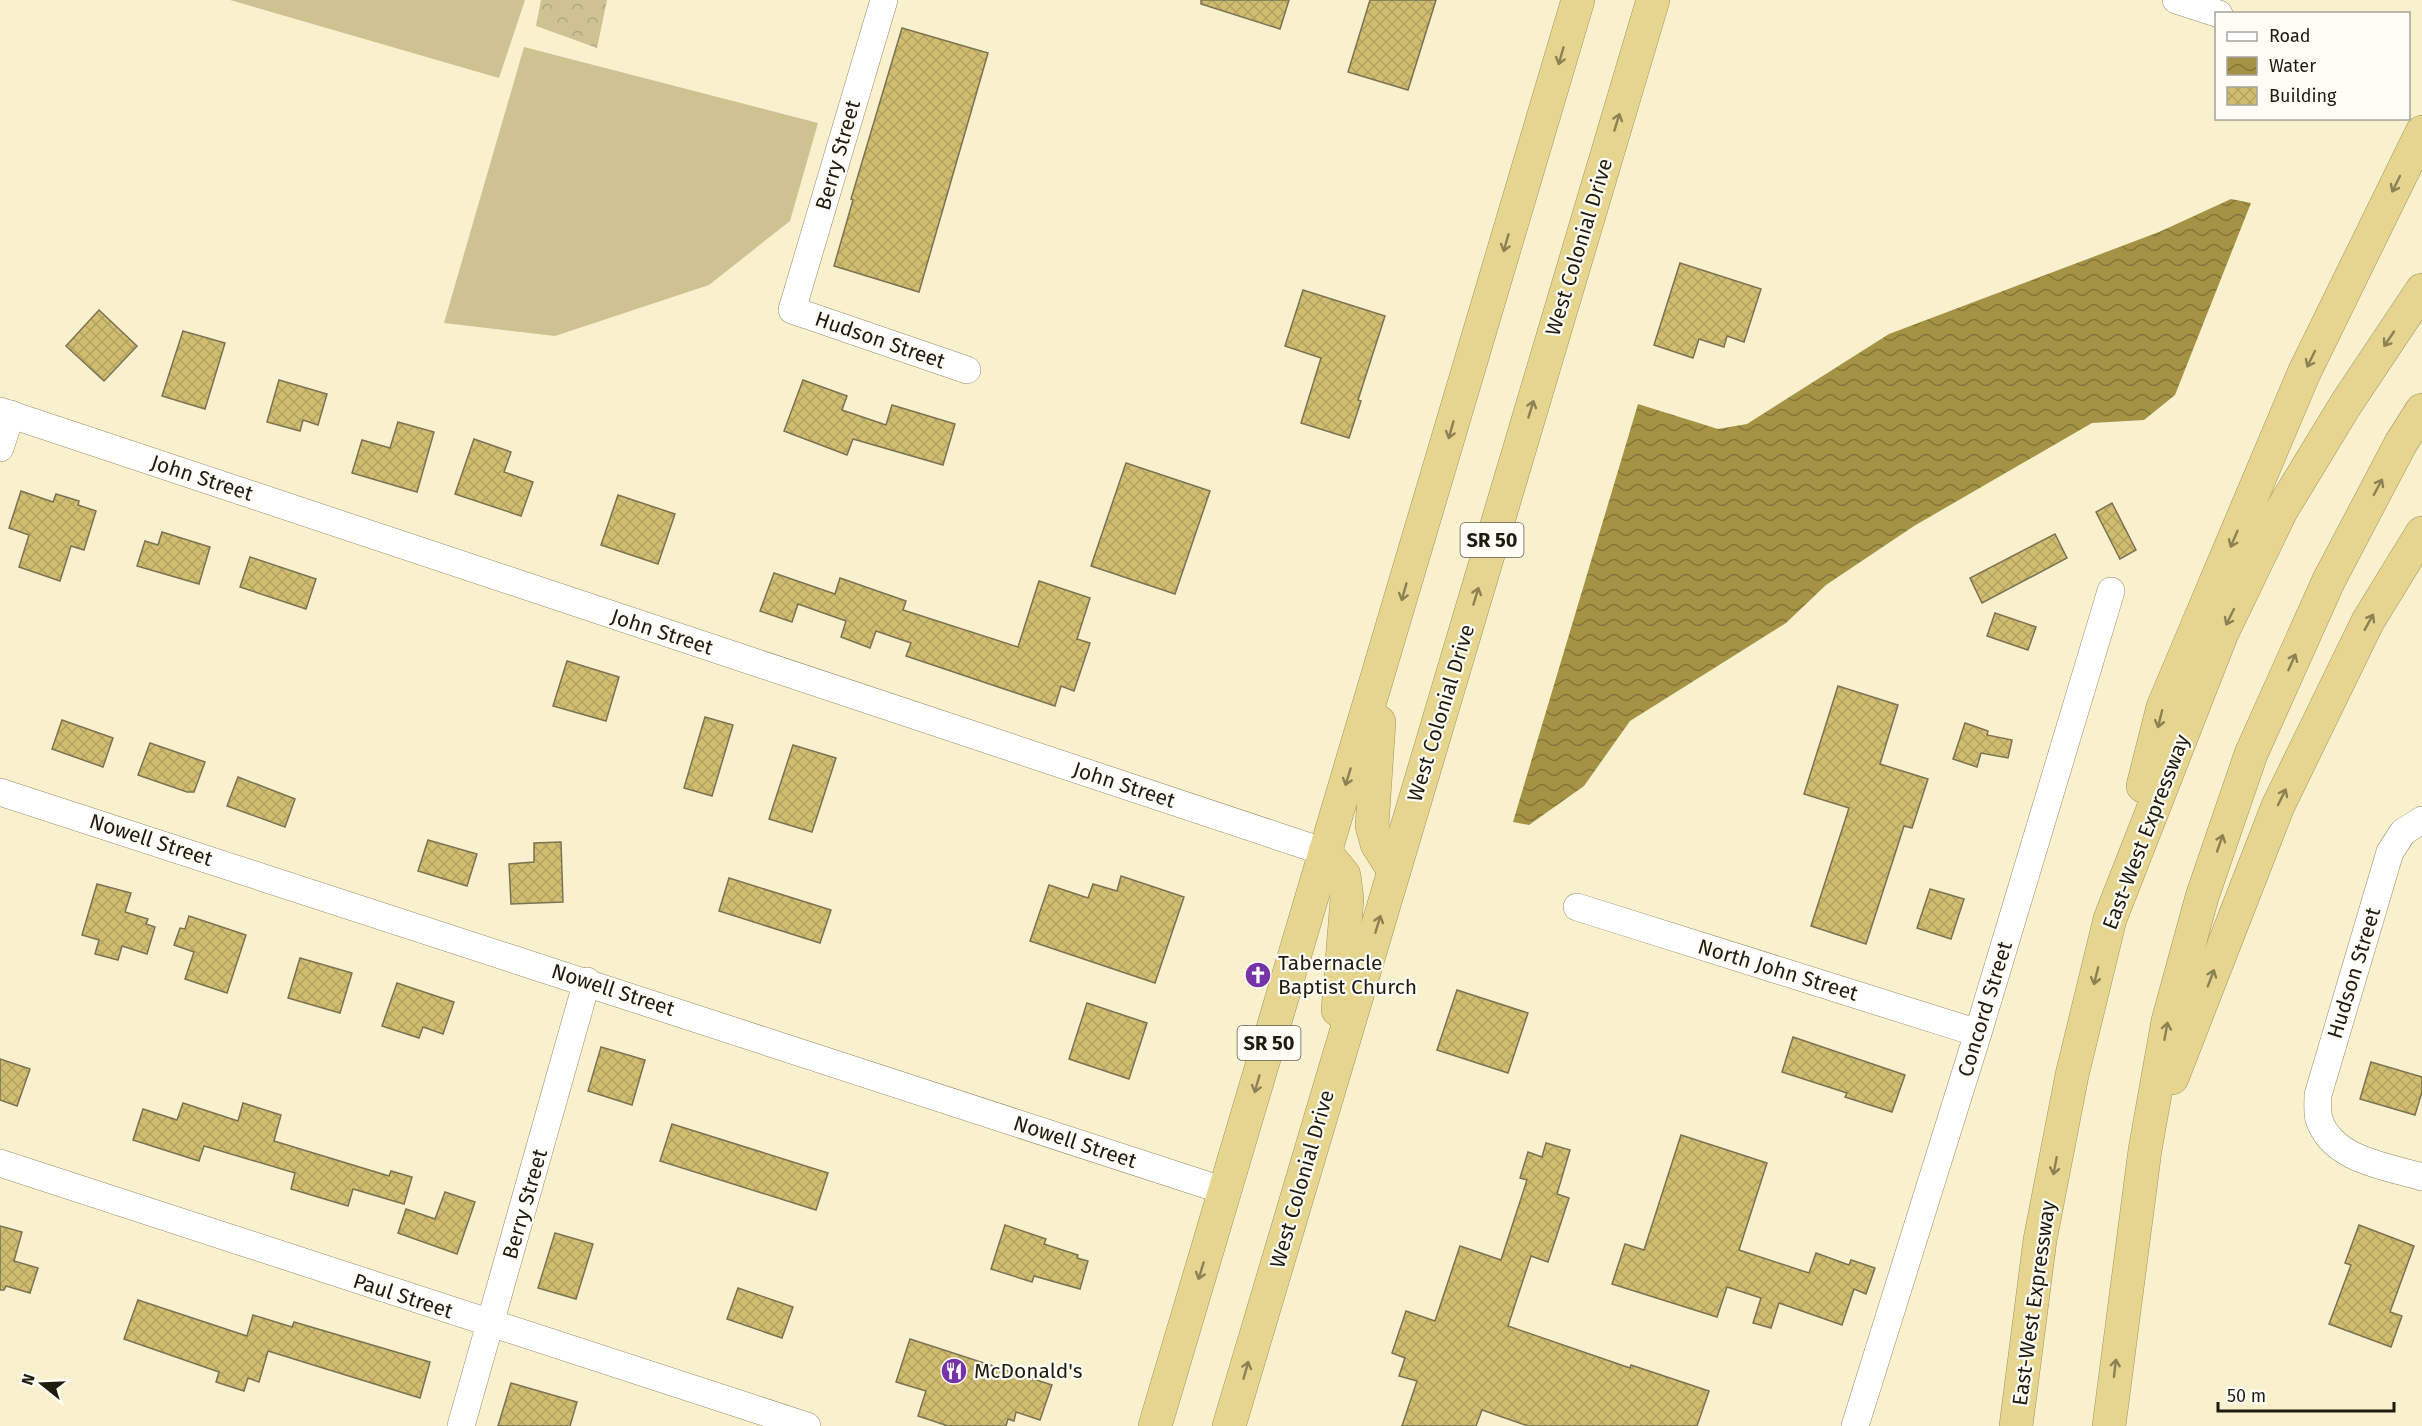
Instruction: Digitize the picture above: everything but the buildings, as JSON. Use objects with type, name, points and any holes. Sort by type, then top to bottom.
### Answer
[{"type":"highway","name":"SR 50","points":[[1155,1426],[1578,0]]},
{"type":"highway","name":"West Colonial Drive","points":[[1229,1426],[1653,0]]},
{"type":"highway","points":[[2110,919],[2163,707],[2304,374],[2422,132]]},
{"type":"highway","name":"East-West Expressway","points":[[2016,1426],[2040,1240],[2072,1075],[2110,919],[2222,633],[2281,512],[2346,404],[2422,290]]},
{"type":"highway","points":[[2109,1426],[2145,1150],[2168,1021],[2202,897],[2251,754],[2329,580],[2401,443],[2422,410]]},
{"type":"highway","points":[[2145,1150],[2278,806],[2368,621],[2422,533]]},
{"type":"highway","points":[[1383,661],[1372,826],[1377,844],[1394,870]]},
{"type":"highway","points":[[1325,852],[1344,875],[1347,899],[1331,1081]]},
{"type":"street","name":"Berry Street","points":[[792,310],[884,0]]},
{"type":"street","points":[[2176,0],[2215,13]]},
{"type":"street","name":"Hudson Street","points":[[792,310],[967,370]]},
{"type":"street","points":[[0,448],[5,412]]},
{"type":"street","name":"John Street","points":[[5,412],[1325,852]]},
{"type":"street","name":"Concord Street","points":[[1855,1426],[1978,1033],[2111,591]]},
{"type":"street","name":"Nowell Street","points":[[0,792],[587,981],[1225,1191]]},
{"type":"street","name":"Hudson Street","points":[[2422,820],[2403,832],[2390,852],[2318,1095],[2318,1117],[2328,1138],[2342,1150],[2422,1178]]},
{"type":"street","name":"North John Street","points":[[1577,907],[1978,1033]]},
{"type":"street","name":"Berry Street","points":[[461,1426],[587,981]]},
{"type":"street","name":"Paul Street","points":[[0,1163],[807,1426]]},
{"type":"green space","points":[[230,0],[525,0],[499,78]]},
{"type":"green space","points":[[541,0],[607,0],[597,48],[536,26]]},
{"type":"green space","points":[[524,47],[818,123],[790,221],[709,285],[555,336],[444,323]]},
{"type":"water","points":[[2231,199],[2251,203],[2175,395],[2144,420],[2092,423],[1914,526],[1826,585],[1786,623],[1630,721],[1584,786],[1529,825],[1513,822],[1638,404],[1718,429],[1747,424],[1889,334],[2159,232]]},
{"type":"place","name":"Tabernacle Baptist Church","points":[[1258,975]]},
{"type":"place","name":"McDonald's","points":[[954,1371]]}]
